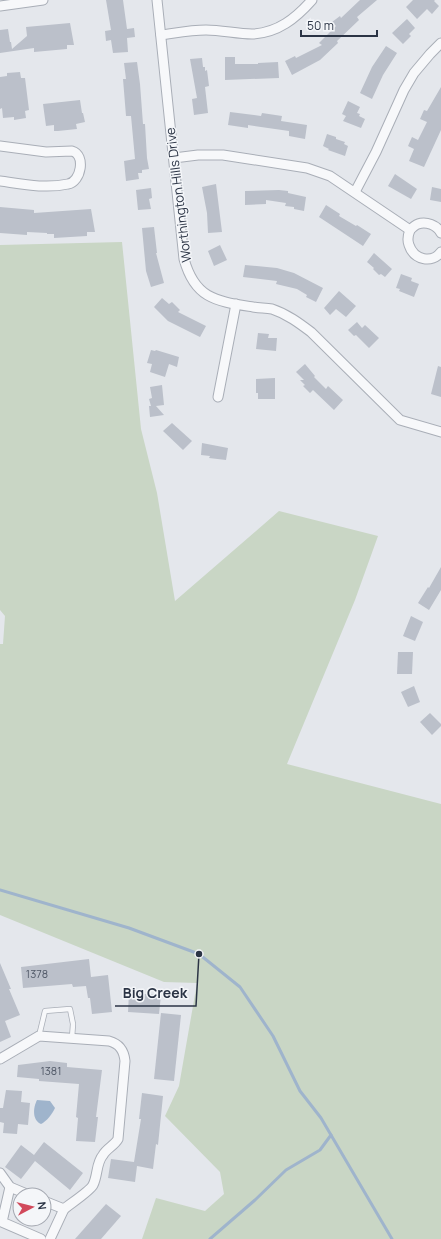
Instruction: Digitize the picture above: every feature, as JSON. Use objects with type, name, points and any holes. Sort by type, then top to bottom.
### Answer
[{"type":"street","points":[[0,6],[43,0]]},
{"type":"street","name":"Worthington Hills Drive","points":[[157,0],[184,259],[188,272],[196,285],[207,295],[222,302],[271,309],[287,315],[311,332],[400,420],[441,432]]},
{"type":"street","points":[[161,35],[206,30],[253,34],[274,30],[286,24],[299,14],[312,0]]},
{"type":"street","points":[[355,192],[414,73],[441,43]]},
{"type":"street","points":[[0,146],[46,152],[72,151],[79,156],[80,168],[75,180],[69,184],[38,186],[0,180]]},
{"type":"street","points":[[174,158],[198,155],[223,156],[307,168],[330,176],[410,230]]},
{"type":"street","points":[[441,233],[439,228],[430,223],[419,224],[410,230],[408,238],[409,246],[413,253],[420,258],[436,258],[441,252]]},
{"type":"street","points":[[218,397],[236,304]]},
{"type":"street","points":[[0,1058],[39,1036],[109,1041],[115,1043],[121,1048],[124,1054],[125,1061],[118,1139],[115,1144],[107,1149],[102,1155],[98,1163],[96,1178],[92,1186],[64,1209],[50,1239]]},
{"type":"street","points":[[0,1173],[10,1187],[2,1222],[41,1239]]},
{"type":"street","points":[[52,1204],[64,1209]]},
{"type":"lane","points":[[39,1036],[45,1011],[70,1009],[73,1024],[72,1038]]},
{"type":"green space","points":[[122,242],[141,429],[157,493],[175,601],[279,511],[378,536],[355,600],[287,764],[441,804],[441,1239],[142,1239],[156,1198],[205,1211],[224,1194],[220,1172],[165,1116],[179,1086],[197,983],[164,982],[0,915],[0,644],[3,644],[5,616],[0,610],[0,245]]},
{"type":"water","points":[[37,1100],[50,1101],[55,1108],[49,1117],[41,1124],[36,1120],[34,1114]]},
{"type":"building","points":[[106,0],[123,0],[127,29],[134,28],[135,37],[127,38],[128,52],[113,53],[111,40],[106,41],[105,31],[111,30]]},
{"type":"building","points":[[360,0],[377,0],[357,17],[359,20],[320,60],[292,75],[285,61],[295,56],[296,58],[322,45],[319,43],[336,26],[332,22],[340,16],[341,18]]},
{"type":"building","points":[[413,0],[435,0],[434,1],[439,6],[432,14],[427,9],[417,19],[406,7]]},
{"type":"building","points":[[407,19],[415,28],[409,34],[411,36],[403,44],[392,33]]},
{"type":"building","points":[[70,23],[74,45],[67,45],[67,49],[34,52],[34,48],[0,53],[0,30],[8,29],[12,49],[27,36],[26,27]]},
{"type":"building","points":[[386,46],[397,53],[383,75],[372,99],[360,93],[372,67]]},
{"type":"building","points":[[225,57],[235,57],[235,64],[278,62],[279,78],[225,80]]},
{"type":"building","points":[[202,58],[203,67],[205,67],[205,71],[207,70],[209,86],[205,87],[208,113],[194,115],[192,99],[197,98],[190,59]]},
{"type":"building","points":[[137,62],[149,169],[142,170],[142,173],[138,173],[139,179],[126,181],[124,161],[135,159],[131,116],[126,116],[123,79],[126,79],[124,63]]},
{"type":"building","points":[[20,72],[21,78],[25,78],[29,110],[25,111],[26,118],[14,120],[14,117],[3,118],[2,108],[0,109],[0,77],[7,76],[7,73]]},
{"type":"building","points":[[441,87],[441,130],[424,167],[409,161],[414,149],[408,146],[412,137],[418,140],[427,122],[420,119],[424,110],[427,111]]},
{"type":"building","points":[[80,100],[85,122],[76,124],[77,129],[54,131],[54,125],[46,126],[43,104]]},
{"type":"building","points":[[348,101],[360,107],[357,113],[365,119],[361,128],[343,121],[346,116],[342,114]]},
{"type":"building","points":[[230,112],[261,116],[262,113],[282,116],[281,121],[307,125],[305,139],[289,136],[289,131],[248,125],[248,128],[228,125]]},
{"type":"building","points":[[327,134],[345,142],[344,144],[348,146],[345,156],[328,150],[329,149],[323,146]]},
{"type":"building","points":[[395,174],[417,189],[411,199],[388,186]]},
{"type":"building","points":[[216,184],[222,232],[208,233],[207,213],[202,187]]},
{"type":"building","points":[[432,187],[441,189],[441,202],[430,200]]},
{"type":"building","points":[[151,188],[152,198],[149,199],[151,209],[138,210],[136,190]]},
{"type":"building","points":[[245,191],[288,191],[288,193],[306,197],[304,211],[294,209],[294,207],[285,206],[286,203],[266,200],[266,204],[245,205]]},
{"type":"building","points":[[326,205],[340,214],[339,216],[371,234],[363,246],[319,217]]},
{"type":"building","points":[[0,207],[34,210],[34,213],[91,209],[95,232],[87,232],[87,236],[54,238],[54,234],[47,233],[27,232],[27,235],[0,233]]},
{"type":"building","points":[[154,227],[156,253],[164,283],[151,287],[146,271],[142,228]]},
{"type":"building","points":[[220,245],[227,260],[214,266],[208,251]]},
{"type":"building","points":[[374,253],[392,269],[385,277],[381,274],[379,275],[367,262]]},
{"type":"building","points":[[245,265],[277,268],[294,273],[323,288],[316,302],[306,297],[307,295],[297,289],[276,284],[277,281],[243,277]]},
{"type":"building","points":[[401,274],[412,278],[411,281],[419,284],[414,297],[399,291],[400,289],[396,288]]},
{"type":"building","points":[[339,291],[356,306],[346,317],[336,309],[330,315],[324,308]]},
{"type":"building","points":[[162,298],[169,304],[172,302],[180,310],[178,312],[206,326],[200,337],[168,321],[154,307]]},
{"type":"building","points":[[357,322],[362,328],[365,325],[379,338],[369,348],[356,335],[354,336],[348,330]]},
{"type":"building","points":[[258,333],[269,334],[268,338],[277,338],[276,351],[256,349]]},
{"type":"building","points":[[151,350],[156,350],[179,357],[177,367],[169,364],[165,377],[150,372],[152,364],[147,363]]},
{"type":"building","points":[[305,364],[315,376],[314,377],[326,389],[328,386],[343,400],[334,410],[313,390],[310,393],[303,386],[305,385],[300,380],[304,380],[296,372]]},
{"type":"building","points":[[438,366],[441,367],[441,397],[431,394]]},
{"type":"building","points":[[275,378],[275,399],[258,399],[258,393],[256,393],[256,379]]},
{"type":"building","points":[[162,385],[164,405],[156,406],[164,415],[150,417],[149,406],[151,406],[149,399],[152,398],[150,387]]},
{"type":"building","points":[[172,423],[192,441],[183,450],[163,431]]},
{"type":"building","points":[[202,443],[228,448],[226,460],[209,458],[210,456],[201,455]]},
{"type":"building","points":[[441,567],[441,590],[429,610],[418,603]]},
{"type":"building","points":[[411,616],[423,622],[415,641],[403,636]]},
{"type":"building","points":[[398,652],[413,652],[412,674],[397,674]]},
{"type":"building","points":[[414,686],[420,702],[408,707],[401,692]]},
{"type":"building","points":[[430,713],[441,724],[441,726],[432,735],[420,722]]},
{"type":"building","points":[[89,959],[91,977],[108,975],[112,1012],[92,1014],[90,998],[88,998],[86,986],[73,987],[72,984],[23,988],[21,967]]},
{"type":"building","points":[[0,963],[20,1015],[5,1021],[11,1037],[0,1042]]},
{"type":"building","points":[[129,993],[161,995],[159,1014],[128,1012]]},
{"type":"building","points":[[161,1013],[181,1015],[174,1081],[154,1079]]},
{"type":"building","points":[[50,1061],[67,1063],[67,1067],[102,1070],[96,1117],[98,1117],[95,1142],[76,1141],[78,1118],[76,1117],[79,1084],[39,1081],[39,1079],[17,1077],[18,1065]]},
{"type":"building","points":[[6,1090],[22,1091],[21,1102],[30,1103],[28,1125],[18,1124],[17,1134],[3,1133],[4,1123],[0,1122],[0,1108],[3,1108]]},
{"type":"building","points":[[142,1093],[163,1096],[158,1145],[156,1144],[153,1169],[137,1166],[135,1182],[108,1178],[111,1159],[134,1162],[141,1119],[139,1119]]},
{"type":"building","points":[[44,1142],[83,1173],[70,1190],[35,1161],[21,1179],[5,1167],[21,1145],[34,1155]]},
{"type":"building","points":[[106,1204],[121,1216],[101,1239],[75,1239]]},
{"type":"waterway","points":[[0,890],[129,928],[199,954],[240,987],[273,1036],[300,1091],[321,1118],[392,1239]]},
{"type":"waterway","points":[[210,1239],[255,1200],[286,1170],[320,1150],[331,1135]]},
{"type":"place","name":"Big Creek","points":[[199,954]]}]
